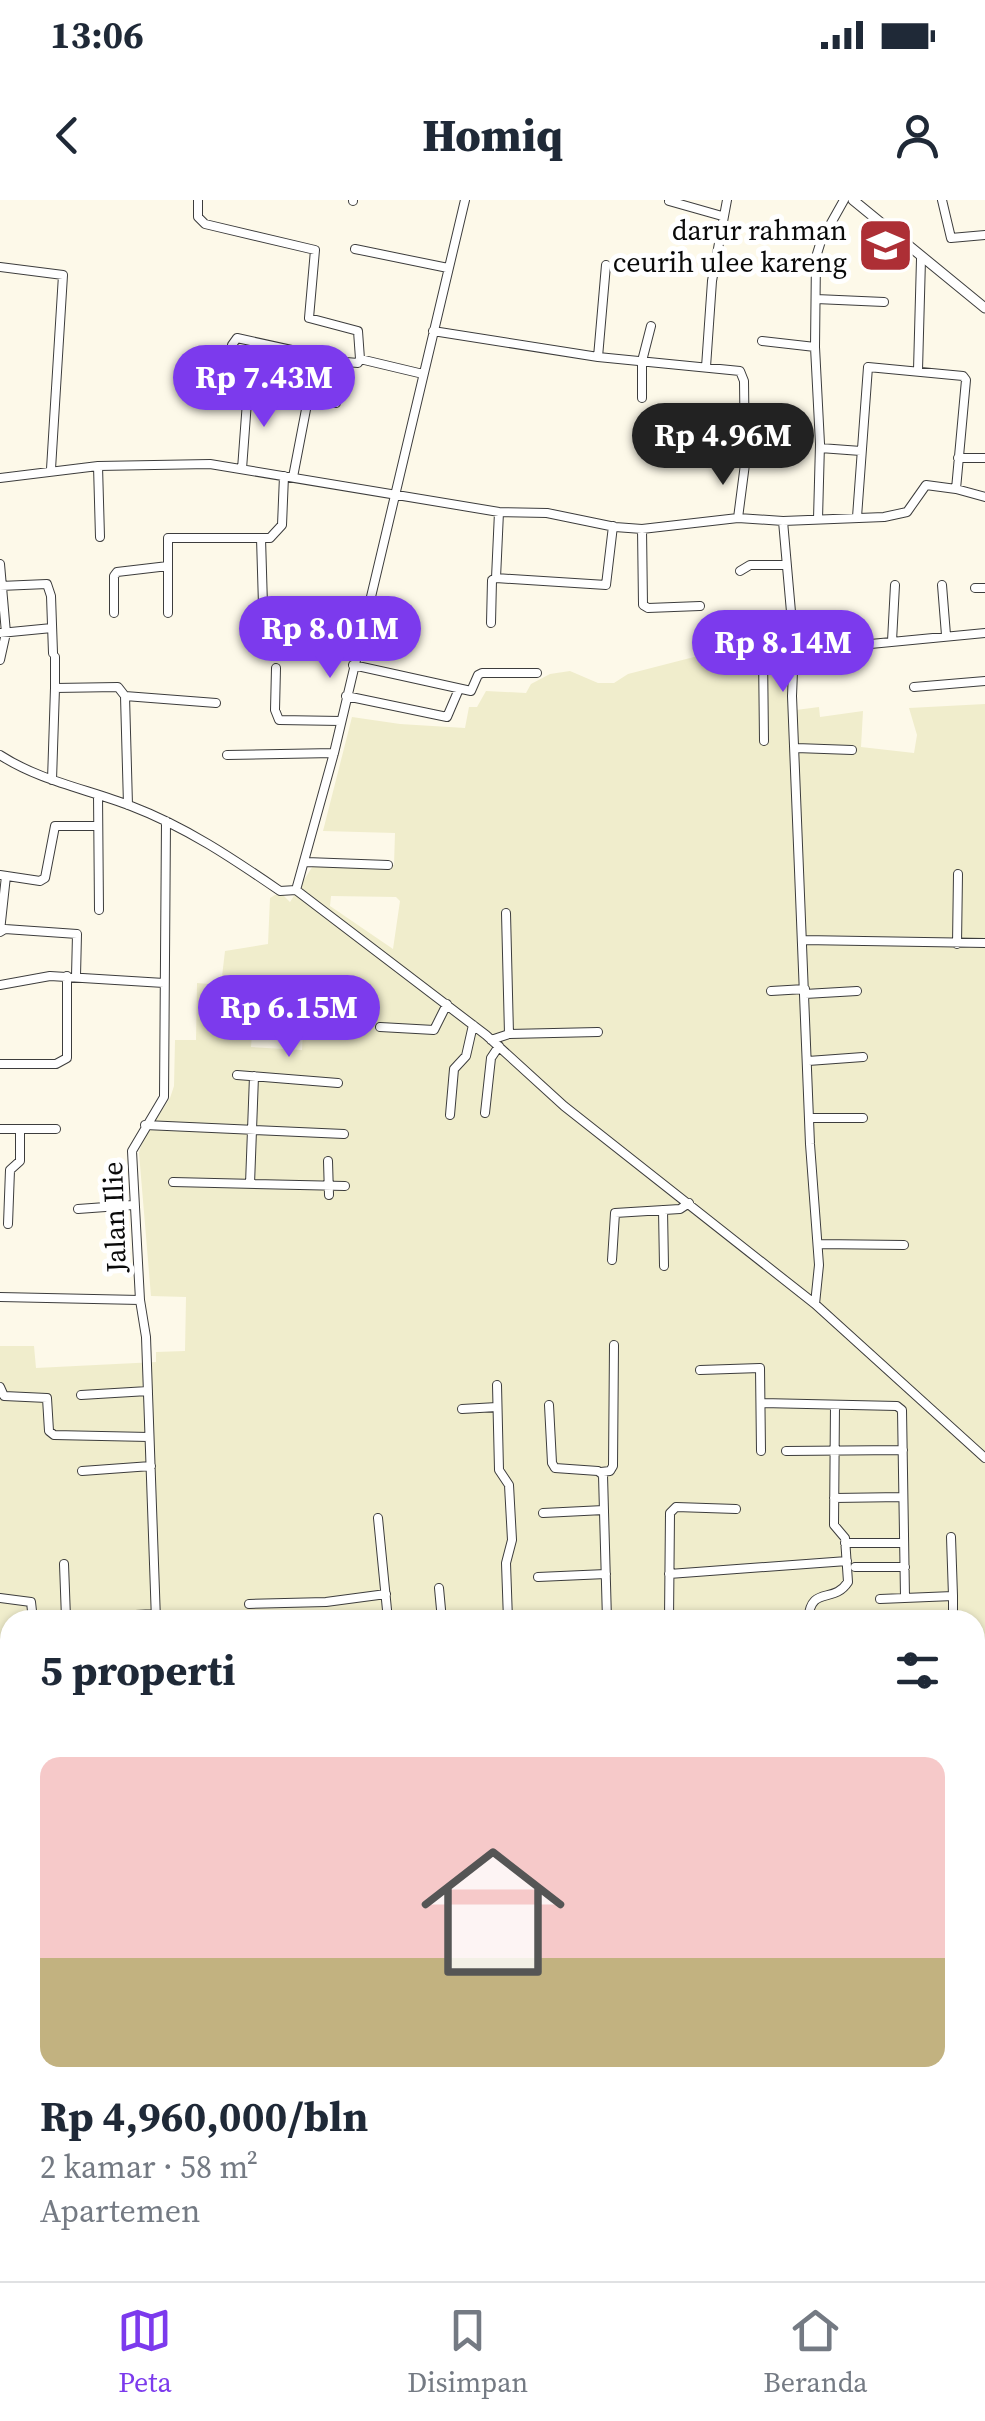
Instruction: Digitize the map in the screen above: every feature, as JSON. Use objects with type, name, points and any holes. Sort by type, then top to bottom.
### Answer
[{"type":"street","points":[[198,200],[198,217],[205,224],[315,250],[310,318],[358,331],[358,363],[235,339],[228,382],[336,403],[346,362]]},
{"type":"street","points":[[296,890],[334,753],[464,200]]},
{"type":"street","points":[[706,367],[712,281],[727,200]]},
{"type":"street","points":[[818,519],[818,249],[844,200]]},
{"type":"street","points":[[854,200],[985,308]]},
{"type":"street","points":[[942,200],[951,238],[985,235]]},
{"type":"street","points":[[669,201],[722,216]]},
{"type":"street","points":[[355,248],[448,268]]},
{"type":"street","points":[[918,370],[921,259]]},
{"type":"street","points":[[598,357],[606,266]]},
{"type":"street","points":[[0,267],[63,275],[51,469]]},
{"type":"street","points":[[816,299],[884,302]]},
{"type":"street","points":[[642,398],[642,361],[651,326]]},
{"type":"street","points":[[433,331],[598,357],[733,368],[744,374],[745,464],[738,518]]},
{"type":"street","points":[[762,341],[815,347]]},
{"type":"street","points":[[360,359],[422,374]]},
{"type":"street","points":[[858,517],[868,367],[960,375],[966,380],[956,489]]},
{"type":"street","points":[[242,468],[248,388]]},
{"type":"street","points":[[168,613],[168,538],[262,538],[273,536],[282,525],[288,476],[308,399]]},
{"type":"street","points":[[820,448],[861,451]]},
{"type":"street","points":[[958,458],[985,458]]},
{"type":"street","points":[[0,478],[51,469],[210,464],[499,512],[546,513],[642,529],[738,518],[884,518],[907,512],[926,485],[985,497]]},
{"type":"street","points":[[98,466],[100,537]]},
{"type":"street","points":[[496,578],[499,512]]},
{"type":"street","points":[[783,521],[794,644],[792,696],[809,1118],[818,1244],[815,1304]]},
{"type":"street","points":[[491,623],[492,580],[496,578],[606,585],[613,526]]},
{"type":"street","points":[[642,529],[644,605],[700,606]]},
{"type":"street","points":[[262,538],[264,639]]},
{"type":"street","points":[[0,564],[0,660]]},
{"type":"street","points":[[740,571],[750,565],[784,564]]},
{"type":"street","points":[[114,614],[117,572],[168,566]]},
{"type":"street","points":[[2,586],[46,584],[51,596],[55,688],[52,780]]},
{"type":"street","points":[[942,585],[946,635]]},
{"type":"street","points":[[892,641],[895,586]]},
{"type":"street","points":[[3,633],[52,628]]},
{"type":"street","points":[[794,644],[798,651],[808,652],[985,633]]},
{"type":"street","points":[[764,741],[763,653],[769,646],[794,644]]},
{"type":"street","points":[[353,665],[470,692],[482,673],[536,673]]},
{"type":"street","points":[[276,668],[275,710],[279,720],[341,720]]},
{"type":"street","points":[[914,687],[985,680]]},
{"type":"street","points":[[55,688],[118,687],[125,696],[128,805]]},
{"type":"street","points":[[346,696],[447,717],[459,689]]},
{"type":"street","points":[[125,696],[216,703]]},
{"type":"street","points":[[796,748],[852,750]]},
{"type":"street","points":[[227,755],[334,753]]},
{"type":"street","points":[[0,754],[52,780],[166,821],[203,839],[280,891],[296,890],[473,1024],[564,1106],[815,1304],[985,1458]]},
{"type":"street","points":[[98,795],[99,910]]},
{"type":"street","name":"Jalan Ilie","points":[[156,1610],[146,1337],[140,1300],[132,1151],[164,1097],[166,821]]},
{"type":"street","points":[[0,1064],[56,1064],[67,1058],[77,934],[0,932],[3,876],[45,878],[55,826],[98,826]]},
{"type":"street","points":[[306,862],[388,865]]},
{"type":"street","points":[[957,944],[958,874]]},
{"type":"street","points":[[506,913],[509,1034]]},
{"type":"street","points":[[803,940],[985,944]]},
{"type":"street","points":[[0,985],[72,976],[164,983]]},
{"type":"street","points":[[771,990],[856,991]]},
{"type":"street","points":[[380,1027],[434,1030],[447,1004]]},
{"type":"street","points":[[450,1115],[454,1069],[465,1059],[473,1024]]},
{"type":"street","points":[[484,1113],[495,1043],[509,1034],[598,1032]]},
{"type":"street","points":[[808,1061],[863,1056]]},
{"type":"street","points":[[237,1074],[338,1083]]},
{"type":"street","points":[[250,1184],[254,1076]]},
{"type":"street","points":[[809,1118],[864,1118]]},
{"type":"street","points":[[145,1125],[344,1134]]},
{"type":"street","points":[[0,1128],[56,1129]]},
{"type":"street","points":[[8,1224],[10,1170],[20,1161],[20,1128]]},
{"type":"street","points":[[328,1161],[329,1191]]},
{"type":"street","points":[[173,1182],[329,1191],[345,1186]]},
{"type":"street","points":[[612,1260],[616,1213],[680,1210],[689,1203]]},
{"type":"street","points":[[78,1209],[133,1206]]},
{"type":"street","points":[[663,1210],[664,1266]]},
{"type":"street","points":[[818,1244],[904,1244]]},
{"type":"street","points":[[0,1297],[140,1300]]},
{"type":"street","points":[[549,1405],[555,1468],[601,1472],[612,1468],[614,1345]]},
{"type":"street","points":[[700,1370],[760,1368],[761,1451]]},
{"type":"street","points":[[497,1384],[500,1470],[509,1484],[512,1540],[506,1563],[508,1610]]},
{"type":"street","points":[[0,1387],[4,1396],[46,1398],[49,1432],[54,1435],[150,1437]]},
{"type":"street","points":[[82,1395],[148,1391]]},
{"type":"street","points":[[761,1404],[897,1406],[903,1416],[905,1597]]},
{"type":"street","points":[[809,1610],[814,1599],[845,1588],[851,1564],[834,1525],[835,1405]]},
{"type":"street","points":[[462,1409],[498,1407]]},
{"type":"street","points":[[786,1451],[903,1450]]},
{"type":"street","points":[[82,1471],[150,1466]]},
{"type":"street","points":[[601,1472],[607,1610]]},
{"type":"street","points":[[834,1498],[904,1497]]},
{"type":"street","points":[[669,1610],[669,1514],[673,1508],[736,1509]]},
{"type":"street","points":[[544,1513],[604,1510]]},
{"type":"street","points":[[378,1518],[387,1610]]},
{"type":"street","points":[[952,1537],[953,1610]]},
{"type":"street","points":[[845,1543],[904,1543]]},
{"type":"street","points":[[64,1564],[70,1610]]},
{"type":"street","points":[[670,1574],[851,1564],[904,1567]]},
{"type":"street","points":[[538,1577],[606,1574]]},
{"type":"street","points":[[440,1588],[441,1610]]},
{"type":"street","points":[[250,1604],[326,1602],[386,1594]]},
{"type":"street","points":[[880,1599],[952,1596]]},
{"type":"street","points":[[0,1598],[30,1602],[31,1610]]},
{"type":"shaded area","points":[[797,641],[796,710],[819,707],[820,717],[863,711],[861,747],[914,753],[917,735],[909,708],[985,704],[985,1610],[0,1610],[0,1346],[34,1346],[36,1368],[156,1362],[156,1352],[185,1351],[186,1297],[151,1296],[139,1153],[174,1086],[175,1040],[196,1040],[197,983],[221,985],[225,951],[268,944],[270,898],[280,892],[290,902],[316,861],[394,865],[395,833],[323,831],[352,717],[465,728],[469,707],[477,707],[486,691],[526,693],[531,684],[550,674],[570,671],[598,683],[614,683],[628,674],[694,657]],"holes":[[[331,896],[396,897],[400,901],[393,949],[330,906]],[[255,993],[305,996],[302,1050],[251,1047]]]},
{"type":"place","name":"darur rahman ceurih ulee kareng","points":[[886,246]]}]
